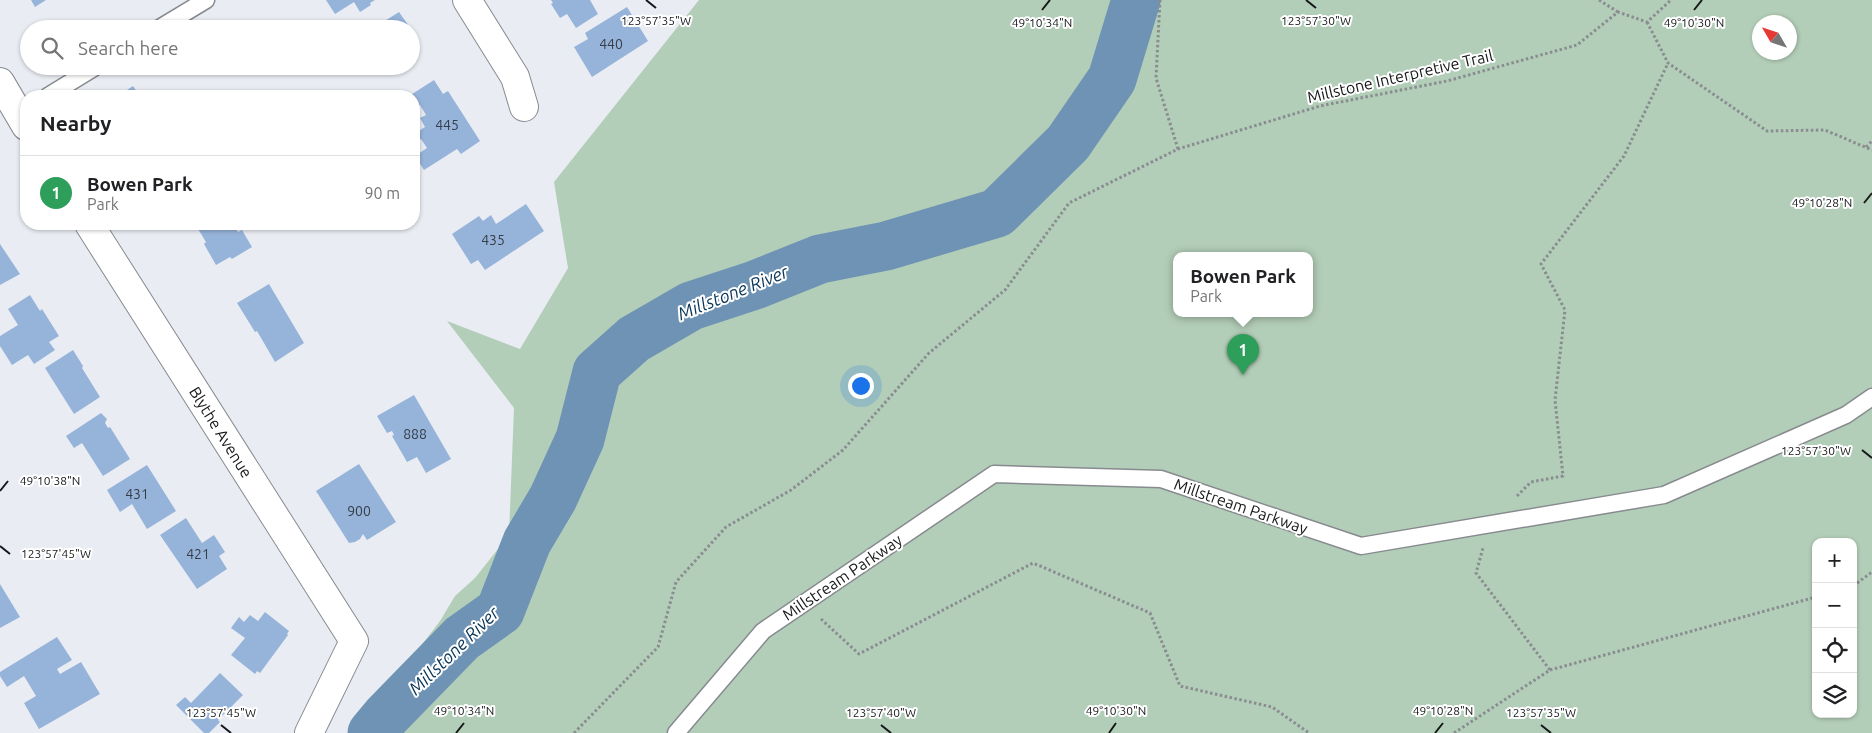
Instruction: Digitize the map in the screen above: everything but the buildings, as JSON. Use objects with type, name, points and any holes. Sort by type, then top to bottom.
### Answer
[{"type":"street","points":[[467,0],[515,77],[524,107]]},
{"type":"street","points":[[0,82],[20,111]]},
{"type":"street","name":"Blythe Avenue","points":[[93,230],[354,641],[309,733]]},
{"type":"lane","points":[[173,20],[206,0]]},
{"type":"lane","points":[[58,90],[82,75]]},
{"type":"lane","name":"Millstream Parkway","points":[[676,733],[763,631],[994,474],[1160,479],[1361,546],[1664,495],[1846,415],[1872,396]]},
{"type":"path","points":[[1160,0],[1156,78],[1178,149]]},
{"type":"path","points":[[1599,0],[1618,12],[1647,22],[1668,63],[1767,131],[1825,130],[1872,150]]},
{"type":"path","points":[[1647,22],[1671,0]]},
{"type":"path","name":"Millstone Interpretive Trail","points":[[574,733],[658,647],[676,582],[726,527],[791,490],[843,450],[929,353],[1005,290],[1070,204],[1178,149],[1320,106],[1446,81],[1577,45],[1618,12]]},
{"type":"path","points":[[1550,670],[1476,573],[1489,524],[1531,482],[1563,476],[1555,400],[1565,310],[1541,264],[1624,156],[1668,63]]},
{"type":"path","points":[[1866,147],[1872,141]]},
{"type":"path","points":[[804,603],[859,654],[1033,563],[1150,613],[1180,686],[1272,707],[1309,733]]},
{"type":"path","points":[[1857,583],[1872,572]]},
{"type":"path","points":[[1454,733],[1550,670],[1812,598]]},
{"type":"green space","points":[[699,0],[1872,0],[1872,733],[353,733],[381,691],[405,667],[440,621],[455,596],[475,578],[509,535],[514,408],[447,321],[520,349],[568,268],[554,182]]},
{"type":"waterway","name":"Millstone River","points":[[372,733],[462,638],[500,611],[527,542],[553,498],[580,439],[597,372],[634,339],[691,306],[755,285],[820,259],[886,246],[997,213],[1068,143],[1112,79],[1136,0]]},
{"type":"place","name":"Bowen Park","points":[[1243,375]]}]
